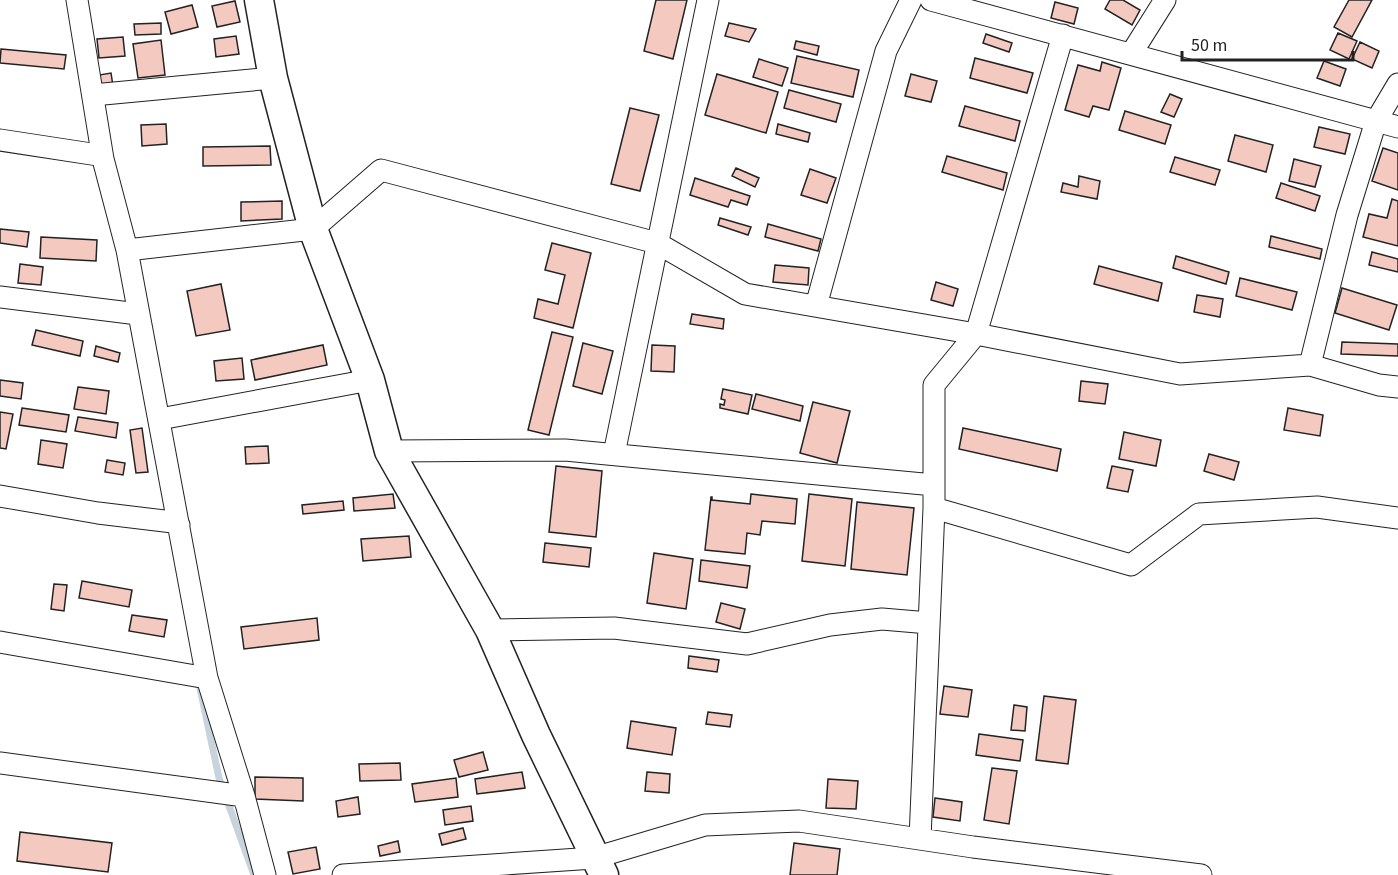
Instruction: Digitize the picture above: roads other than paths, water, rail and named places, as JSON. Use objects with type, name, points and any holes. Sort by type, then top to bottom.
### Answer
[{"type":"street","points":[[77,0],[103,159],[127,250],[207,678],[244,796],[265,875]]},
{"type":"street","points":[[259,0],[273,78],[313,228],[370,380],[389,451],[490,630],[536,735],[599,866]]},
{"type":"street","points":[[614,454],[708,0]]},
{"type":"street","points":[[816,306],[886,51],[911,0]]},
{"type":"street","points":[[931,0],[1000,9],[1062,35],[1398,127]]},
{"type":"street","points":[[1131,54],[1165,0]]},
{"type":"street","points":[[920,839],[934,508],[934,385],[976,334],[1062,35]]},
{"type":"street","points":[[93,95],[273,78]]},
{"type":"street","points":[[1310,365],[1347,215],[1376,121],[1398,84]]},
{"type":"street","points":[[0,140],[98,155],[103,159]]},
{"type":"street","points":[[127,250],[313,228],[381,171],[657,243],[745,294],[976,334],[1180,374],[1310,365],[1379,385],[1398,387]]},
{"type":"street","points":[[0,297],[138,314]]},
{"type":"street","points":[[160,419],[370,380]]},
{"type":"street","points":[[389,451],[565,450],[934,485]]},
{"type":"street","points":[[0,496],[99,513],[173,522],[179,525]]},
{"type":"street","points":[[934,508],[1131,565],[1199,514],[1317,507],[1398,518]]},
{"type":"street","points":[[490,630],[614,627],[747,644],[830,625],[882,619],[929,623]]},
{"type":"street","points":[[0,642],[207,678]]},
{"type":"street","points":[[0,762],[244,796]]},
{"type":"street","points":[[343,875],[599,866],[705,825],[799,821],[1201,875]]},
{"type":"waterway","points":[[200,688],[219,778],[254,875]]}]
